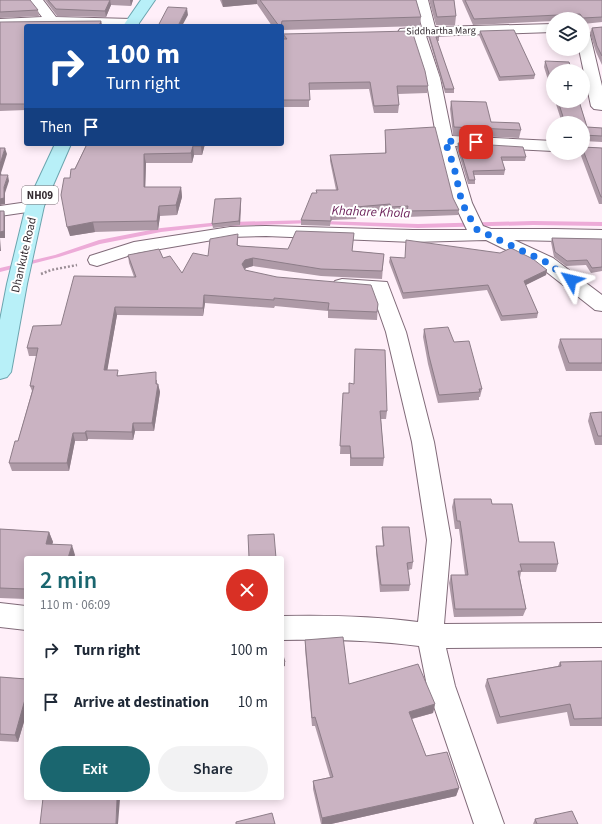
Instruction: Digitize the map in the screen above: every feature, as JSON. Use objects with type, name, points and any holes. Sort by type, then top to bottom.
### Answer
[{"type":"main road","points":[[132,24],[148,0]]},
{"type":"main road","name":"Dhankute Road","points":[[0,372],[17,280],[26,249],[35,206],[62,146]]},
{"type":"street","points":[[36,0],[52,21]]},
{"type":"street","points":[[421,0],[424,32],[445,141],[454,167],[462,203],[477,228],[546,262],[602,305]]},
{"type":"street","points":[[0,23],[52,21],[111,24]]},
{"type":"street","name":"Siddhartha Marg","points":[[388,33],[546,28]]},
{"type":"street","points":[[588,56],[599,106]]},
{"type":"street","points":[[445,141],[546,146]]},
{"type":"street","points":[[0,211],[35,206]]},
{"type":"street","points":[[97,260],[134,248],[230,232],[266,231],[412,236],[477,228],[602,236]]},
{"type":"street","points":[[321,284],[380,286],[396,332],[423,442],[439,540],[430,636],[441,686],[489,824]]},
{"type":"street","points":[[0,615],[24,618]]},
{"type":"street","points":[[284,628],[327,627],[389,630],[430,636],[602,635]]},
{"type":"path","points":[[17,280],[51,270],[97,260]]},
{"type":"building","points":[[0,0],[30,0],[38,10],[0,12]]},
{"type":"building","points":[[48,0],[110,0],[105,11],[56,9]]},
{"type":"building","points":[[260,0],[416,0],[421,17],[282,21],[281,24],[278,24]]},
{"type":"building","points":[[433,0],[454,0],[456,16],[437,17]]},
{"type":"building","points":[[465,0],[602,0],[602,17],[590,18],[590,12],[546,12],[546,16],[474,19]]},
{"type":"building","points":[[168,7],[187,8],[179,24],[159,24]]},
{"type":"building","points":[[101,21],[100,24],[24,24],[24,104],[0,104],[0,22]]},
{"type":"building","points":[[602,27],[602,56],[597,46],[592,28]]},
{"type":"building","points":[[514,30],[535,75],[500,77],[480,31]]},
{"type":"building","points":[[412,31],[425,71],[428,86],[397,86],[399,105],[374,106],[370,82],[309,83],[310,100],[284,100],[284,39],[287,39],[284,34]]},
{"type":"building","points":[[428,32],[438,32],[439,37],[436,37],[454,89],[445,89]]},
{"type":"building","points":[[545,61],[569,62],[570,64],[546,64]]},
{"type":"building","points":[[451,101],[486,102],[491,122],[519,123],[521,130],[454,127]]},
{"type":"building","points":[[560,108],[581,108],[584,116],[563,116]]},
{"type":"building","points":[[435,127],[453,198],[459,210],[407,211],[408,206],[391,207],[390,204],[356,207],[357,213],[331,214],[331,221],[301,220],[312,193],[317,193],[316,190],[338,190],[330,155],[386,153],[385,130]]},
{"type":"building","points":[[590,127],[602,128],[602,136],[590,135]]},
{"type":"building","points":[[458,143],[523,147],[526,157],[501,157],[505,170],[473,171],[475,180],[469,180]]},
{"type":"building","points":[[86,146],[193,146],[191,153],[144,154],[144,187],[181,187],[176,205],[159,206],[157,221],[93,222],[67,227],[61,195],[64,178],[70,178],[71,169],[75,169]]},
{"type":"building","points":[[590,147],[602,148],[601,197],[587,160],[590,160]]},
{"type":"building","points":[[0,148],[5,148],[0,164]]},
{"type":"building","points":[[0,175],[8,175],[4,187],[4,198],[0,199]]},
{"type":"building","points":[[241,198],[239,221],[212,224],[215,199]]},
{"type":"building","points":[[0,211],[4,211],[4,231],[0,232]]},
{"type":"building","points":[[296,231],[354,233],[352,251],[384,254],[382,271],[321,269],[253,258],[245,260],[242,264],[245,270],[277,277],[371,285],[378,304],[377,312],[328,310],[329,303],[274,298],[274,300],[204,295],[203,308],[115,307],[104,370],[118,370],[117,376],[156,372],[156,384],[158,384],[152,423],[133,423],[132,432],[86,431],[85,433],[73,433],[67,463],[9,463],[15,441],[18,441],[34,386],[30,386],[38,348],[27,348],[33,326],[61,325],[74,276],[136,277],[128,255],[159,249],[163,258],[170,256],[182,273],[193,253],[208,256],[210,239],[238,234],[237,245],[240,246],[288,249]]},
{"type":"building","points":[[552,238],[602,239],[602,267],[592,268],[587,260],[567,261],[555,252]]},
{"type":"building","points":[[406,240],[500,253],[511,248],[533,259],[547,270],[524,281],[538,313],[502,316],[488,285],[403,293],[390,257],[405,258]]},
{"type":"building","points":[[448,327],[454,342],[469,341],[482,389],[479,389],[480,392],[439,395],[424,329]]},
{"type":"building","points":[[560,339],[602,339],[602,363],[569,363]]},
{"type":"building","points":[[355,349],[385,350],[387,411],[380,411],[384,458],[351,458],[350,446],[340,446],[343,393],[349,393],[349,383],[354,384]]},
{"type":"building","points":[[602,412],[602,436],[598,436],[590,413]]},
{"type":"building","points":[[454,499],[491,499],[492,504],[512,504],[519,542],[554,542],[558,564],[520,564],[522,571],[518,571],[526,609],[455,609],[451,575],[468,575],[460,521],[457,521]]},
{"type":"building","points":[[382,527],[409,527],[413,562],[407,563],[410,585],[381,585],[376,546],[384,546]]},
{"type":"building","points":[[0,529],[49,532],[46,544],[72,545],[69,556],[24,556],[24,589],[0,588]]},
{"type":"building","points":[[274,534],[276,556],[249,556],[248,535]]},
{"type":"building","points":[[343,637],[349,684],[418,664],[435,704],[409,712],[426,756],[447,752],[459,788],[322,818],[313,781],[333,777],[315,717],[312,718],[305,640]]},
{"type":"building","points":[[602,661],[602,718],[574,719],[570,704],[500,717],[487,679],[561,666],[560,662]]},
{"type":"building","points":[[0,677],[24,679],[24,703],[15,735],[0,734]]},
{"type":"building","points":[[43,800],[117,800],[116,824],[40,824]]},
{"type":"building","points":[[572,811],[578,824],[537,824],[535,819]]},
{"type":"building","points":[[272,813],[275,824],[236,824],[236,822]]},
{"type":"waterway","name":"Khahare Khola","points":[[231,224],[310,222]]},
{"type":"waterway","name":"Khahare Khola","points":[[323,223],[418,226],[533,223],[602,224]]},
{"type":"waterway","name":"Khahare Khola","points":[[0,270],[57,256],[99,242],[161,230],[220,224]]},
{"type":"route","points":[[476,142],[445,141],[454,167],[462,203],[476,229],[485,235],[546,262],[571,280]]}]
